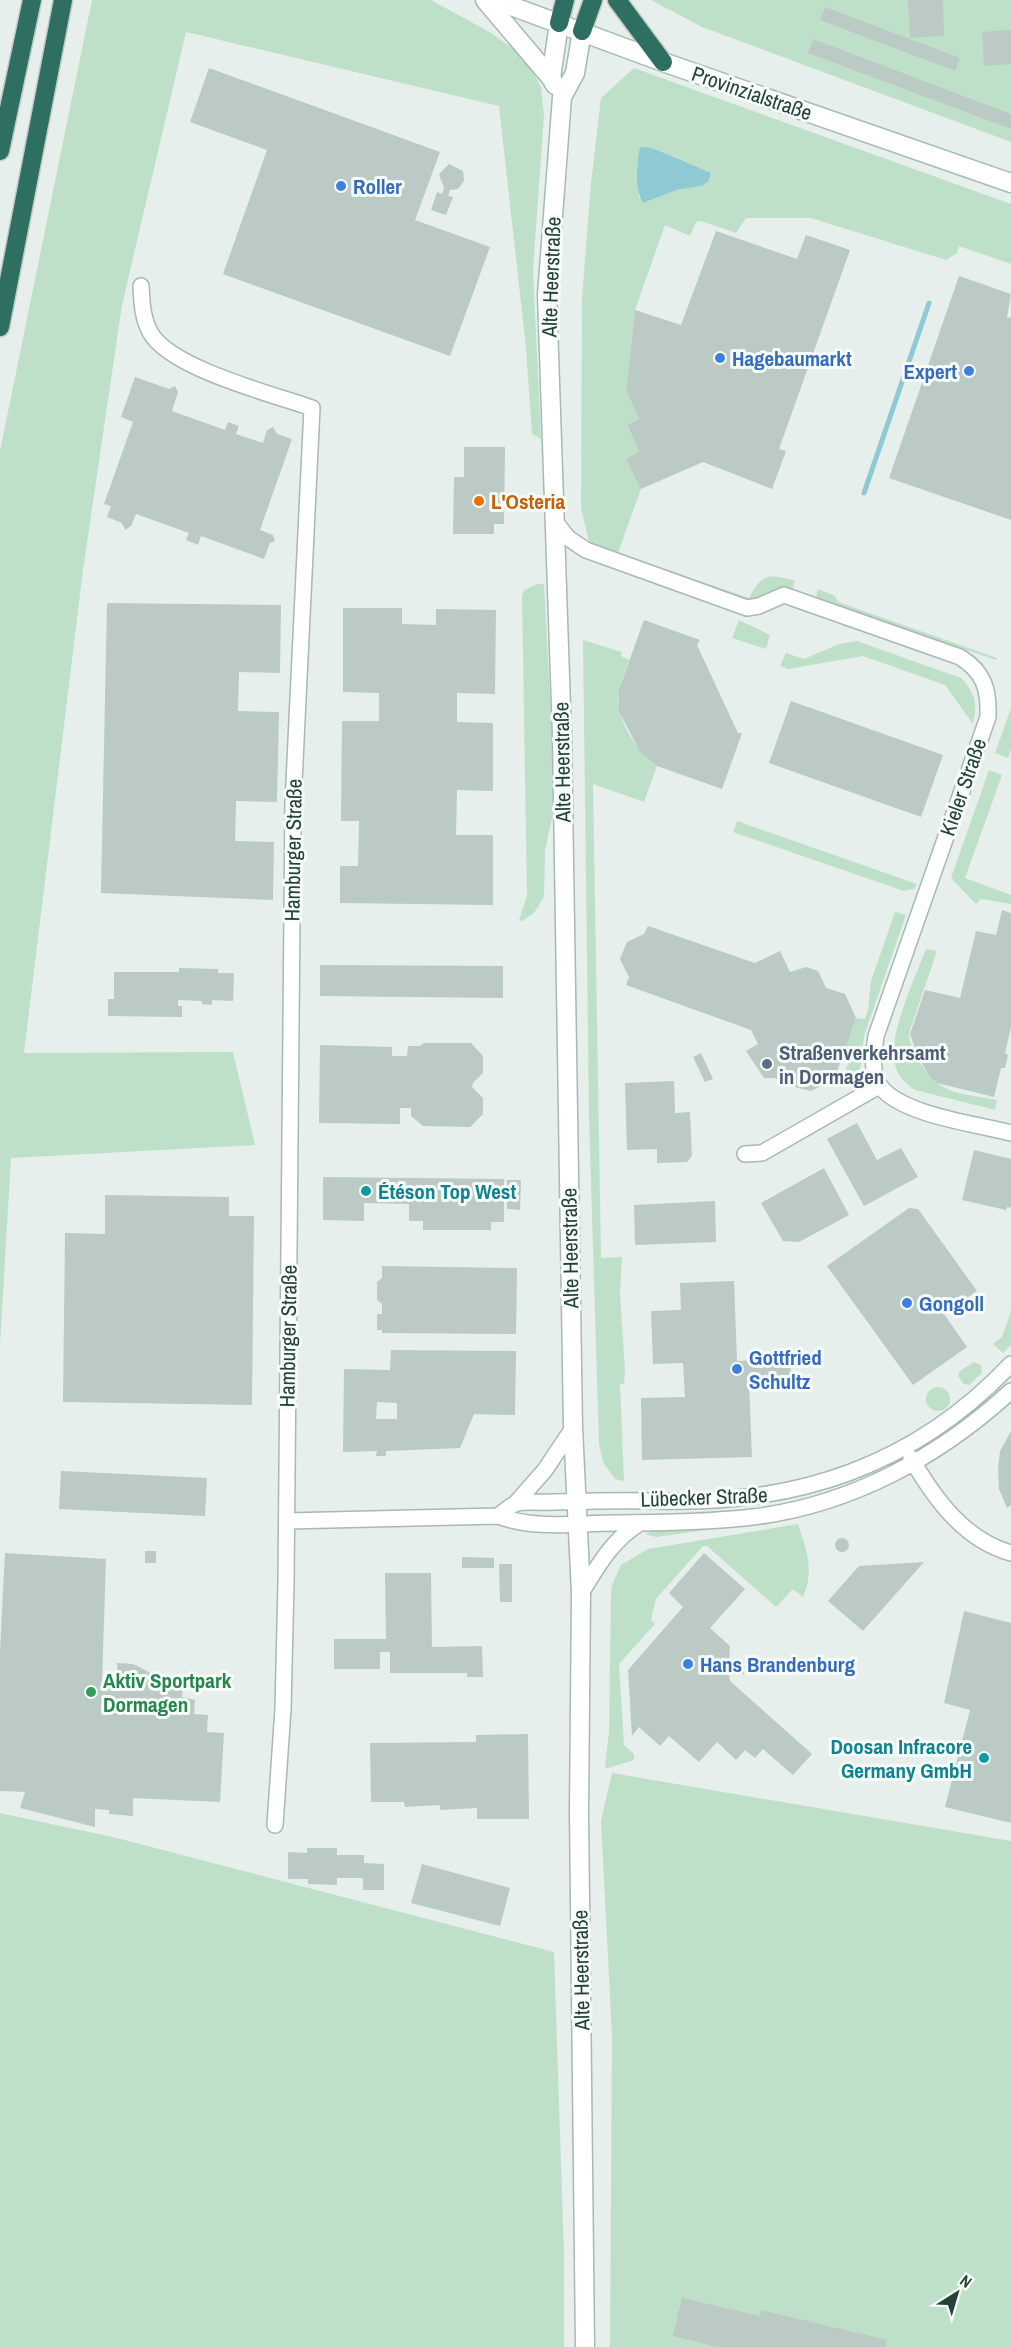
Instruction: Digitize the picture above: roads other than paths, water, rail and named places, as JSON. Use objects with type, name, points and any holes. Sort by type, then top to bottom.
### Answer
[{"type":"highway","points":[[0,151],[32,0]]},
{"type":"highway","points":[[0,327],[63,0]]},
{"type":"highway","points":[[560,23],[565,0]]},
{"type":"highway","points":[[582,31],[593,0]]},
{"type":"highway","points":[[617,0],[663,62]]},
{"type":"street","points":[[485,0],[551,78],[562,97]]},
{"type":"street","name":"Provinzialstraße","points":[[495,0],[663,62],[1011,183]]},
{"type":"street","points":[[551,78],[560,23]]},
{"type":"street","name":"Alte Heerstraße","points":[[582,31],[574,73],[562,97],[547,294],[557,525],[573,1428],[581,1593],[579,1813],[585,2347]]},
{"type":"street","name":"Hamburger Straße","points":[[141,286],[143,312],[150,332],[174,356],[195,366],[312,408],[293,803],[287,1521],[283,1709],[275,1825]]},
{"type":"street","name":"Kieler Straße","points":[[557,525],[568,538],[586,550],[747,608],[759,606],[784,595],[960,657],[976,667],[986,684],[989,699],[988,717],[876,1036],[873,1064],[879,1086]]},
{"type":"street","points":[[745,1154],[762,1153],[879,1086],[899,1102],[1011,1133]]},
{"type":"street","name":"Lübecker Straße","points":[[576,1501],[715,1501],[782,1494],[831,1481],[905,1447],[937,1427],[1011,1364]]},
{"type":"street","name":"Lübecker Straße","points":[[577,1525],[752,1517],[782,1512],[839,1496],[915,1464],[988,1411],[1011,1391]]},
{"type":"street","points":[[498,1516],[516,1503],[545,1470],[573,1428]]},
{"type":"street","points":[[905,1447],[944,1507],[964,1528],[1011,1553]]},
{"type":"street","points":[[516,1503],[576,1501]]},
{"type":"street","points":[[287,1521],[498,1516],[521,1524],[577,1525]]},
{"type":"street","points":[[581,1593],[619,1536],[640,1523]]},
{"type":"water","points":[[640,147],[652,148],[711,173],[708,182],[701,186],[677,190],[643,203],[637,183]]},
{"type":"waterway","points":[[864,493],[929,303]]},
{"type":"place","name":"Roller","points":[[341,186]]},
{"type":"place","name":"Hagebaumarkt","points":[[720,358]]},
{"type":"place","name":"Expert","points":[[969,371]]},
{"type":"place","name":"L'Osteria","points":[[479,501]]},
{"type":"place","name":"Straßenverkehrsamt in Dormagen","points":[[767,1064]]},
{"type":"place","name":"Étéson Top West","points":[[366,1191]]},
{"type":"place","name":"Gongoll","points":[[907,1303]]},
{"type":"place","name":"Gottfried Schultz","points":[[737,1369]]},
{"type":"place","name":"Hans Brandenburg","points":[[688,1664]]},
{"type":"place","name":"Aktiv Sportpark Dormagen","points":[[91,1692]]},
{"type":"place","name":"Doosan Infracore Germany GmbH","points":[[984,1758]]}]
